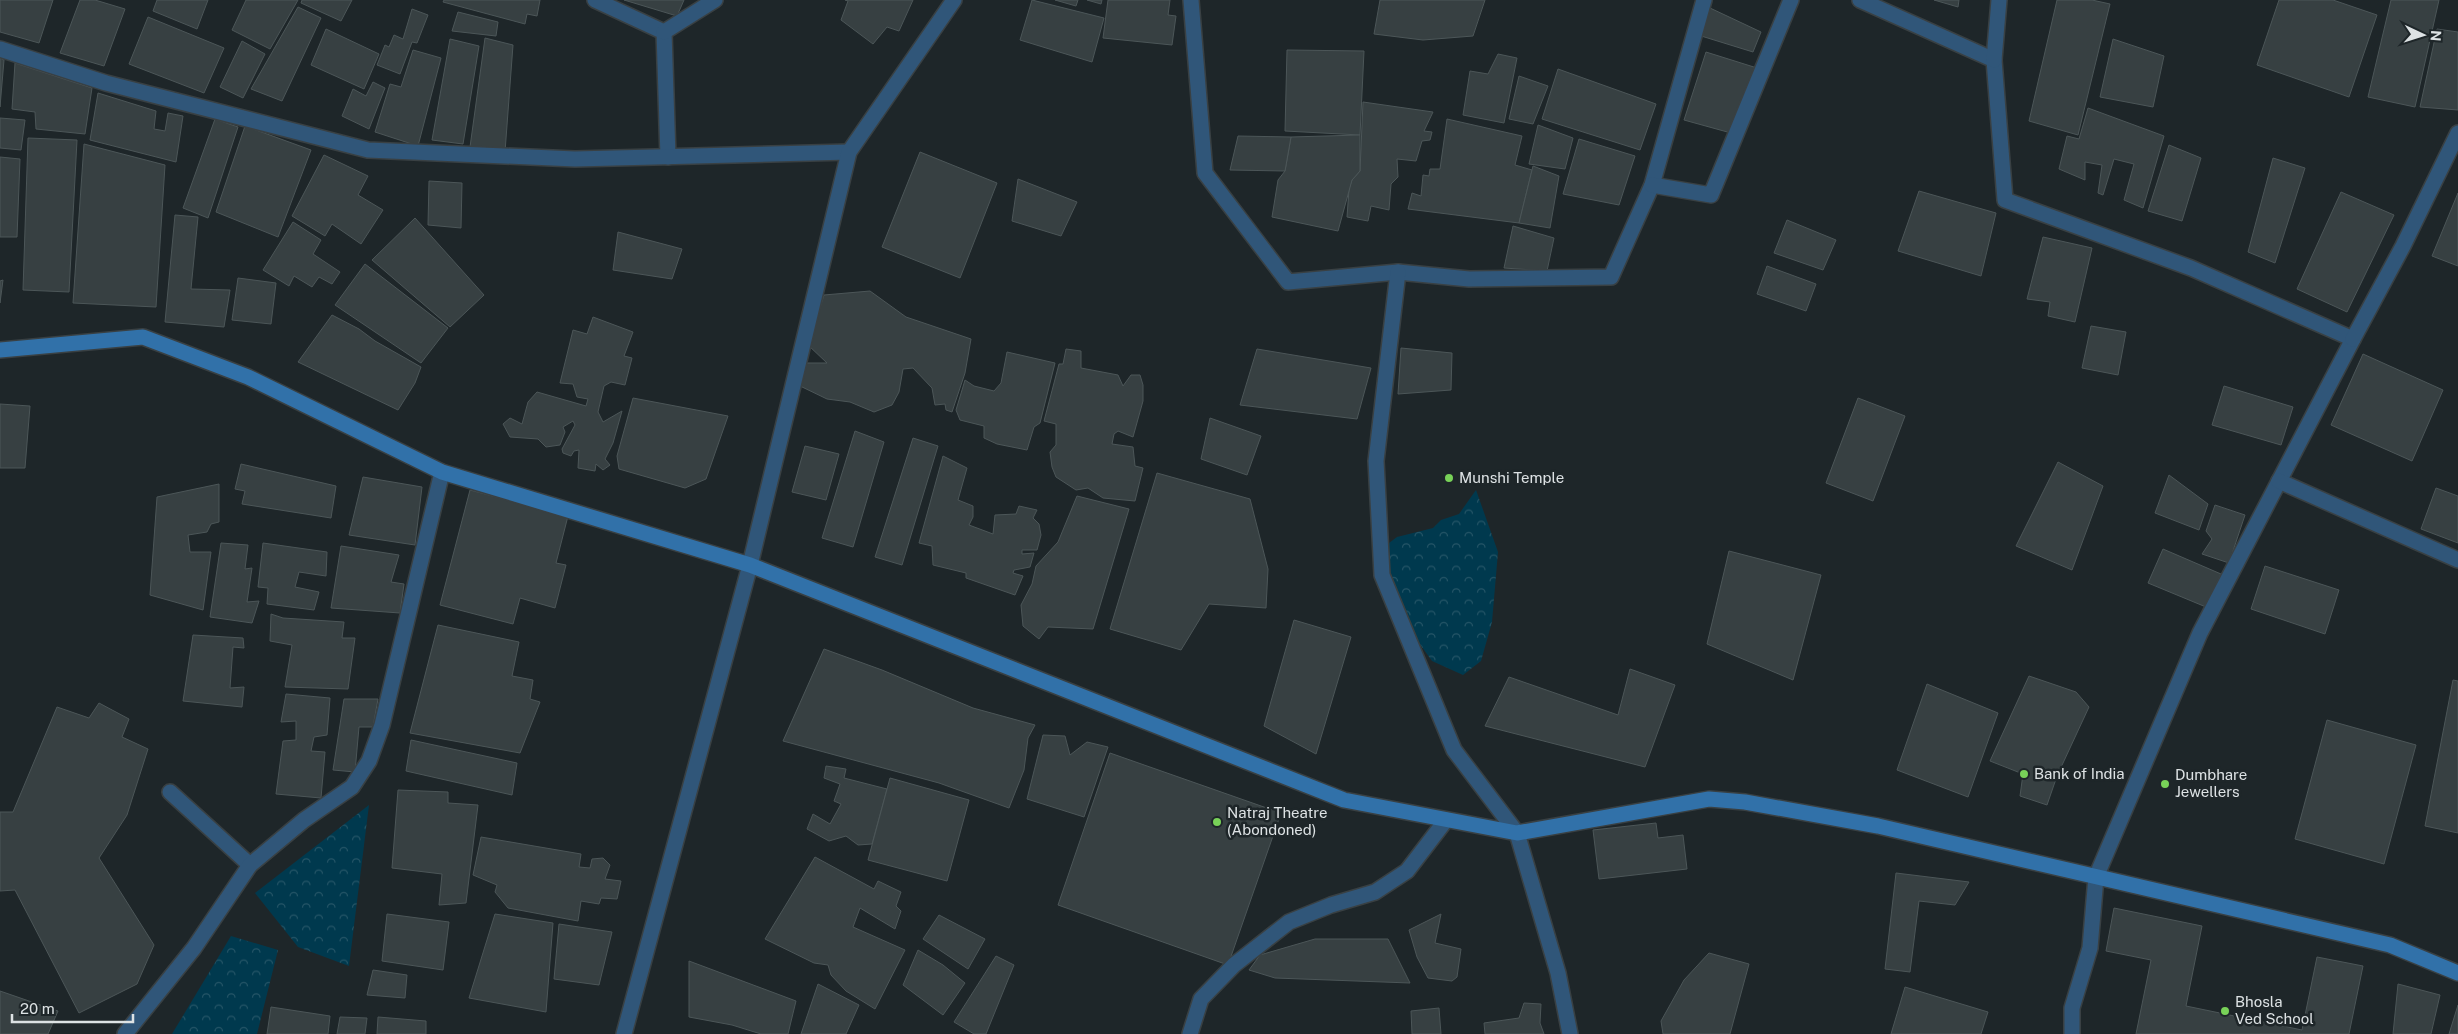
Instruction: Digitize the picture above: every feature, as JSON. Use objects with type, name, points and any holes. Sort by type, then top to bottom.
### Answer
[{"type":"main road","points":[[0,350],[143,337],[248,377],[442,472],[750,565],[1344,800],[1517,833],[1709,799],[1746,802],[1878,826],[2390,945],[2458,973]]},
{"type":"street","points":[[595,0],[664,32]]},
{"type":"street","points":[[664,32],[715,0]]},
{"type":"street","points":[[624,1034],[750,565],[850,152],[954,0]]},
{"type":"street","points":[[1191,0],[1205,173],[1288,282],[1398,272],[1469,279],[1611,276],[1652,185],[1704,0]]},
{"type":"street","points":[[1652,185],[1712,195],[1791,0]]},
{"type":"street","points":[[1860,0],[1994,60]]},
{"type":"street","points":[[2000,0],[1994,60],[2005,200],[2191,268],[2354,339]]},
{"type":"street","points":[[664,32],[668,157]]},
{"type":"street","points":[[0,49],[106,83],[368,150],[575,159],[850,152]]},
{"type":"street","points":[[2072,1034],[2072,1008],[2090,948],[2096,877],[2200,633],[2354,339],[2458,134]]},
{"type":"street","points":[[1398,272],[1376,461],[1382,575],[1454,750],[1517,833],[1558,973],[1570,1034]]},
{"type":"street","points":[[125,1034],[194,948],[250,865],[304,820],[352,788],[369,761],[382,725],[442,472]]},
{"type":"street","points":[[2279,481],[2458,560]]},
{"type":"street","points":[[170,792],[250,865]]},
{"type":"street","points":[[1190,1034],[1201,999],[1234,965],[1289,922],[1331,905],[1375,892],[1406,871],[1446,820]]},
{"type":"green space","points":[[1476,490],[1498,552],[1492,622],[1481,661],[1463,675],[1432,661],[1414,636],[1387,569],[1389,543],[1397,537],[1433,528],[1441,520],[1459,514]]},
{"type":"green space","points":[[369,805],[349,966],[298,947],[255,893]]},
{"type":"green space","points":[[231,936],[278,950],[257,1034],[172,1034]]},
{"type":"building","points":[[0,0],[53,0],[39,43],[0,32]]},
{"type":"building","points":[[80,0],[95,0],[125,9],[104,66],[60,53]]},
{"type":"building","points":[[157,0],[208,0],[197,29],[153,11]]},
{"type":"building","points":[[246,0],[298,0],[270,49],[232,30]]},
{"type":"building","points":[[302,0],[352,0],[341,21],[301,3]]},
{"type":"building","points":[[444,0],[540,0],[537,16],[527,14],[525,24],[443,2]]},
{"type":"building","points":[[624,0],[684,0],[677,16]]},
{"type":"building","points":[[845,0],[913,0],[899,31],[887,27],[873,44],[841,20],[848,1]]},
{"type":"building","points":[[1032,0],[1104,18],[1092,62],[1020,40]]},
{"type":"building","points":[[1055,0],[1078,0],[1076,6]]},
{"type":"building","points":[[1087,0],[1102,0],[1101,4]]},
{"type":"building","points":[[1108,0],[1170,0],[1168,15],[1176,16],[1172,45],[1103,38]]},
{"type":"building","points":[[1380,0],[1485,0],[1473,36],[1423,40],[1374,34]]},
{"type":"building","points":[[1934,0],[1959,0],[1958,7]]},
{"type":"building","points":[[2057,0],[2092,0],[2110,4],[2078,135],[2029,121]]},
{"type":"building","points":[[2279,0],[2333,0],[2377,15],[2349,97],[2257,65]]},
{"type":"building","points":[[2391,0],[2439,0],[2415,107],[2368,97]]},
{"type":"building","points":[[298,7],[321,18],[282,101],[251,89]]},
{"type":"building","points":[[1710,8],[1761,32],[1753,52],[1698,35]]},
{"type":"building","points":[[412,9],[428,15],[417,43],[412,42],[400,74],[377,65],[385,45],[389,47],[394,35],[403,39]]},
{"type":"building","points":[[458,12],[498,22],[496,36],[452,31]]},
{"type":"building","points":[[148,17],[224,48],[204,93],[129,64]]},
{"type":"building","points":[[326,29],[379,54],[364,89],[311,65]]},
{"type":"building","points":[[2437,29],[2458,32],[2458,110],[2420,107]]},
{"type":"building","points":[[485,38],[513,45],[505,152],[470,147]]},
{"type":"building","points":[[450,39],[479,46],[463,144],[432,140]]},
{"type":"building","points":[[2113,39],[2164,56],[2153,107],[2100,97]]},
{"type":"building","points":[[242,41],[265,54],[243,98],[220,87]]},
{"type":"building","points":[[413,50],[441,58],[418,146],[375,132],[390,84],[401,87]]},
{"type":"building","points":[[1287,50],[1364,51],[1360,135],[1285,131]]},
{"type":"building","points":[[1706,52],[1757,68],[1731,133],[1684,120]]},
{"type":"building","points":[[1498,54],[1517,58],[1504,123],[1463,115],[1470,71],[1488,74]]},
{"type":"building","points":[[0,58],[4,60],[0,107]]},
{"type":"building","points":[[15,63],[92,88],[85,134],[36,129],[35,112],[12,109]]},
{"type":"building","points":[[1558,69],[1656,104],[1640,150],[1542,119]]},
{"type":"building","points":[[1519,76],[1548,86],[1533,124],[1509,119]]},
{"type":"building","points":[[373,82],[385,88],[369,129],[342,116],[353,89],[366,96]]},
{"type":"building","points":[[98,93],[156,111],[154,129],[165,131],[168,113],[183,116],[176,162],[90,140]]},
{"type":"building","points":[[1363,102],[1433,112],[1424,131],[1432,132],[1430,140],[1422,141],[1416,161],[1397,159],[1398,177],[1391,184],[1389,210],[1371,206],[1368,221],[1347,217],[1349,189],[1352,180],[1360,171]]},
{"type":"building","points":[[2088,108],[2164,136],[2143,208],[2124,200],[2134,164],[2114,159],[2103,195],[2098,193],[2102,165],[2085,162],[2085,180],[2059,169],[2067,136],[2079,139]]},
{"type":"building","points":[[0,118],[25,120],[21,150],[0,148]]},
{"type":"building","points":[[215,119],[238,127],[208,218],[183,208]]},
{"type":"building","points":[[1447,119],[1522,136],[1515,165],[1532,170],[1519,223],[1408,209],[1412,193],[1421,196],[1423,175],[1429,176],[1430,169],[1440,169]]},
{"type":"building","points":[[1538,125],[1573,138],[1565,169],[1529,164]]},
{"type":"building","points":[[245,126],[311,150],[278,237],[216,212]]},
{"type":"building","points":[[1360,135],[1360,171],[1352,180],[1338,231],[1272,217],[1278,180],[1285,171],[1291,137]]},
{"type":"building","points":[[1238,136],[1291,137],[1285,171],[1230,170]]},
{"type":"building","points":[[28,138],[77,140],[69,292],[23,290]]},
{"type":"building","points":[[1579,139],[1635,156],[1619,205],[1563,194]]},
{"type":"building","points":[[84,144],[165,165],[156,307],[73,303]]},
{"type":"building","points":[[2169,145],[2201,158],[2182,221],[2148,211]]},
{"type":"building","points":[[920,152],[997,183],[960,278],[882,247]]},
{"type":"building","points":[[324,155],[368,176],[358,195],[383,210],[361,244],[332,224],[325,236],[292,216]]},
{"type":"building","points":[[0,157],[20,159],[17,237],[0,237]]},
{"type":"building","points":[[2273,158],[2305,168],[2275,263],[2248,252]]},
{"type":"building","points":[[1533,166],[1559,176],[1550,228],[1519,223]]},
{"type":"building","points":[[1018,179],[1077,202],[1061,236],[1012,221]]},
{"type":"building","points":[[429,181],[462,183],[461,228],[428,225]]},
{"type":"building","points":[[1919,191],[1996,213],[1981,276],[1898,251]]},
{"type":"building","points":[[2341,192],[2394,215],[2347,312],[2297,289]]},
{"type":"building","points":[[2458,193],[2458,266],[2432,256]]},
{"type":"building","points":[[175,215],[198,217],[191,289],[230,290],[224,327],[165,322]]},
{"type":"building","points":[[415,218],[484,295],[450,327],[372,260]]},
{"type":"building","points":[[1787,220],[1836,240],[1823,270],[1774,253]]},
{"type":"building","points":[[293,222],[321,240],[313,254],[340,272],[332,284],[319,277],[312,287],[294,276],[289,286],[263,270]]},
{"type":"building","points":[[1513,226],[1554,238],[1547,271],[1504,268]]},
{"type":"building","points":[[618,232],[682,249],[672,279],[613,270]]},
{"type":"building","points":[[2043,237],[2092,248],[2075,322],[2048,316],[2050,302],[2027,299]]},
{"type":"building","points":[[365,264],[448,328],[421,363],[335,305]]},
{"type":"building","points":[[1767,266],[1816,284],[1806,311],[1757,294]]},
{"type":"building","points":[[238,278],[276,283],[271,324],[232,320]]},
{"type":"building","points":[[3,280],[0,303],[0,281]]},
{"type":"building","points":[[870,291],[906,317],[971,339],[965,373],[952,412],[946,410],[945,404],[935,405],[932,388],[913,368],[903,369],[899,392],[892,405],[874,412],[850,402],[827,399],[798,385],[803,363],[827,363],[808,345],[824,295]]},
{"type":"building","points":[[332,315],[359,329],[375,341],[421,367],[415,383],[398,410],[298,362]]},
{"type":"building","points":[[593,317],[633,332],[624,356],[632,358],[625,385],[611,382],[604,386],[598,412],[603,422],[622,411],[613,443],[605,459],[610,465],[603,470],[596,464],[595,471],[578,468],[579,450],[574,451],[571,456],[563,453],[562,449],[575,425],[573,421],[563,427],[565,432],[560,445],[546,447],[538,439],[510,437],[503,424],[510,418],[522,424],[528,402],[537,392],[586,406],[588,399],[577,397],[573,384],[560,383],[573,330],[587,334]]},
{"type":"building","points":[[2091,326],[2126,332],[2118,375],[2082,368]]},
{"type":"building","points":[[1401,348],[1452,353],[1451,390],[1398,394]]},
{"type":"building","points":[[1066,349],[1081,351],[1081,368],[1118,375],[1123,386],[1131,375],[1140,375],[1143,385],[1143,401],[1133,437],[1118,431],[1114,434],[1112,444],[1133,447],[1135,466],[1143,468],[1135,501],[1103,498],[1088,488],[1076,490],[1056,477],[1052,467],[1050,452],[1056,445],[1056,424],[1044,421],[1059,364],[1063,364]]},
{"type":"building","points":[[1257,349],[1371,368],[1357,419],[1240,405]]},
{"type":"building","points":[[1007,352],[1055,363],[1040,423],[1034,427],[1027,450],[997,444],[984,438],[984,426],[960,420],[956,410],[965,380],[974,386],[994,391],[1001,383]]},
{"type":"building","points":[[2363,354],[2443,390],[2412,461],[2331,425]]},
{"type":"building","points":[[2224,386],[2293,407],[2281,445],[2212,425]]},
{"type":"building","points":[[633,398],[728,416],[706,479],[685,488],[619,469],[617,456]]},
{"type":"building","points":[[1858,398],[1905,416],[1873,501],[1826,483]]},
{"type":"building","points":[[0,404],[30,406],[25,468],[0,468]]},
{"type":"building","points":[[1210,418],[1261,436],[1247,475],[1201,459]]},
{"type":"building","points":[[855,431],[884,442],[853,547],[822,538]]},
{"type":"building","points":[[913,438],[938,446],[902,565],[875,557]]},
{"type":"building","points":[[805,446],[839,454],[826,500],[792,492]]},
{"type":"building","points":[[943,456],[967,468],[958,500],[973,506],[973,517],[969,525],[993,534],[995,515],[1016,514],[1019,506],[1037,510],[1033,518],[1039,524],[1041,535],[1037,550],[1022,550],[1022,554],[1034,553],[1030,567],[1014,570],[1013,573],[1023,576],[1015,595],[966,578],[966,573],[933,565],[932,546],[919,543]]},
{"type":"building","points":[[2058,462],[2103,486],[2072,570],[2016,546]]},
{"type":"building","points":[[241,464],[336,486],[331,518],[242,504],[245,491],[235,489]]},
{"type":"building","points":[[1157,473],[1250,499],[1268,569],[1266,608],[1209,604],[1181,650],[1110,629]]},
{"type":"building","points":[[2169,475],[2208,504],[2199,530],[2155,513]]},
{"type":"building","points":[[363,477],[422,487],[415,545],[349,535]]},
{"type":"building","points":[[219,484],[219,522],[211,524],[207,532],[188,535],[190,552],[211,552],[203,610],[150,595],[157,497]]},
{"type":"building","points":[[2436,488],[2458,496],[2458,543],[2421,529]]},
{"type":"building","points":[[470,490],[568,516],[556,563],[566,565],[555,608],[520,598],[513,624],[440,605]]},
{"type":"building","points":[[1077,496],[1129,509],[1093,629],[1048,627],[1039,639],[1023,626],[1021,605],[1032,584],[1036,566],[1058,542]]},
{"type":"building","points":[[2215,505],[2245,515],[2229,563],[2202,554],[2212,539],[2206,531]]},
{"type":"building","points":[[221,543],[248,545],[245,569],[252,568],[247,602],[259,601],[252,623],[210,617]]},
{"type":"building","points":[[263,543],[327,552],[326,576],[299,572],[295,587],[319,592],[314,610],[267,604],[268,588],[258,587]]},
{"type":"building","points":[[341,546],[399,555],[391,582],[404,584],[400,613],[331,608]]},
{"type":"building","points":[[2163,549],[2221,574],[2206,607],[2148,583]]},
{"type":"building","points":[[1729,551],[1821,575],[1793,680],[1707,644]]},
{"type":"building","points":[[2265,566],[2339,590],[2325,634],[2251,609]]},
{"type":"building","points":[[271,614],[283,618],[344,622],[342,638],[355,638],[348,689],[285,687],[292,645],[270,641]]},
{"type":"building","points":[[1294,620],[1351,637],[1316,754],[1264,726]]},
{"type":"building","points":[[438,625],[519,642],[512,676],[533,680],[530,699],[540,702],[520,753],[410,733]]},
{"type":"building","points":[[193,635],[243,638],[244,648],[233,647],[230,688],[244,687],[242,707],[183,701]]},
{"type":"building","points":[[824,649],[882,670],[973,708],[1035,725],[1028,738],[1024,770],[1009,808],[939,783],[783,741]]},
{"type":"building","points":[[1630,669],[1675,685],[1645,767],[1485,726],[1509,677],[1618,715]]},
{"type":"building","points":[[2029,676],[2076,692],[2089,707],[2057,776],[2047,805],[2020,796],[2023,774],[1990,761]]},
{"type":"building","points":[[2453,680],[2458,681],[2458,833],[2425,826]]},
{"type":"building","points":[[1927,684],[1998,713],[1968,797],[1897,770]]},
{"type":"building","points":[[286,694],[330,698],[327,735],[314,737],[311,751],[325,752],[321,798],[276,794],[283,741],[296,740],[296,721],[281,722]]},
{"type":"building","points":[[344,699],[378,699],[373,727],[359,727],[355,772],[333,770]]},
{"type":"building","points":[[99,703],[129,719],[122,737],[148,749],[127,815],[99,858],[154,945],[137,984],[79,1013],[15,890],[0,891],[0,812],[13,812],[57,707],[89,718]]},
{"type":"building","points":[[2327,720],[2416,745],[2384,864],[2295,839]]},
{"type":"building","points":[[1043,735],[1065,736],[1070,755],[1087,742],[1108,747],[1084,817],[1027,799]]},
{"type":"building","points":[[411,740],[517,763],[512,795],[406,771]]},
{"type":"building","points":[[1110,753],[1281,813],[1228,965],[1058,905]]},
{"type":"building","points":[[826,766],[846,769],[844,778],[887,789],[872,844],[858,845],[846,836],[829,841],[807,829],[813,814],[830,824],[841,804],[834,801],[840,784],[824,778]]},
{"type":"building","points":[[890,778],[969,800],[947,881],[868,860]]},
{"type":"building","points":[[398,790],[448,792],[448,803],[478,805],[466,903],[439,905],[442,874],[392,868]]},
{"type":"building","points":[[1656,823],[1658,838],[1683,835],[1687,869],[1599,879],[1593,830]]},
{"type":"building","points":[[481,837],[581,854],[579,867],[590,868],[592,859],[603,858],[610,865],[605,879],[621,881],[617,899],[601,898],[599,904],[581,901],[578,921],[508,908],[495,892],[497,885],[473,875]]},
{"type":"building","points":[[815,857],[874,889],[878,881],[901,892],[896,906],[901,911],[895,929],[860,908],[853,927],[905,950],[875,1009],[846,991],[831,975],[828,965],[814,963],[765,939]]},
{"type":"building","points":[[1896,873],[1969,882],[1955,905],[1919,901],[1910,972],[1885,969]]},
{"type":"building","points":[[2114,908],[2202,926],[2186,1006],[2302,1030],[2317,957],[2363,966],[2349,1034],[2136,1034],[2151,960],[2106,951]]},
{"type":"building","points":[[387,914],[449,922],[443,970],[382,961]]},
{"type":"building","points":[[495,914],[553,923],[546,1012],[469,998]]},
{"type":"building","points":[[1441,914],[1435,943],[1461,949],[1457,977],[1452,981],[1428,978],[1417,957],[1409,930]]},
{"type":"building","points":[[939,915],[985,939],[968,969],[923,939]]},
{"type":"building","points":[[559,924],[612,932],[599,985],[554,979]]},
{"type":"building","points":[[1315,939],[1388,939],[1410,983],[1275,978],[1249,970],[1260,955]]},
{"type":"building","points":[[918,950],[943,965],[965,983],[943,1015],[903,985]]},
{"type":"building","points":[[1709,953],[1749,964],[1730,1034],[1663,1034],[1661,1021],[1684,980]]},
{"type":"building","points":[[996,956],[1014,965],[986,1034],[974,1034],[954,1022]]},
{"type":"building","points":[[689,961],[796,1001],[788,1034],[761,1034],[732,1025],[689,1017]]},
{"type":"building","points":[[373,970],[407,975],[405,998],[367,995]]},
{"type":"building","points":[[818,984],[859,1005],[846,1034],[801,1034]]},
{"type":"building","points":[[2398,984],[2440,995],[2431,1034],[2393,1034]]},
{"type":"building","points":[[1905,987],[1988,1012],[1981,1034],[1891,1034]]},
{"type":"building","points":[[0,991],[58,1011],[48,1034],[0,1034]]},
{"type":"building","points":[[1524,1003],[1541,1004],[1540,1023],[1544,1034],[1485,1034],[1484,1023],[1519,1018]]},
{"type":"building","points":[[2458,1005],[2458,1034],[2449,1034]]},
{"type":"building","points":[[271,1007],[330,1016],[328,1034],[267,1034]]},
{"type":"building","points":[[1439,1008],[1441,1034],[1412,1034],[1411,1011]]},
{"type":"building","points":[[340,1017],[367,1018],[365,1034],[337,1034]]},
{"type":"building","points":[[378,1017],[426,1021],[426,1034],[377,1034]]},
{"type":"place","name":"Munshi Temple","points":[[1449,478]]},
{"type":"place","name":"Bank of India","points":[[2024,774]]},
{"type":"place","name":"Dumbhare Jewellers","points":[[2165,784]]},
{"type":"place","name":"Natraj Theatre (Abondoned)","points":[[1217,822]]},
{"type":"place","name":"Bhosla Ved School","points":[[2225,1011]]}]
